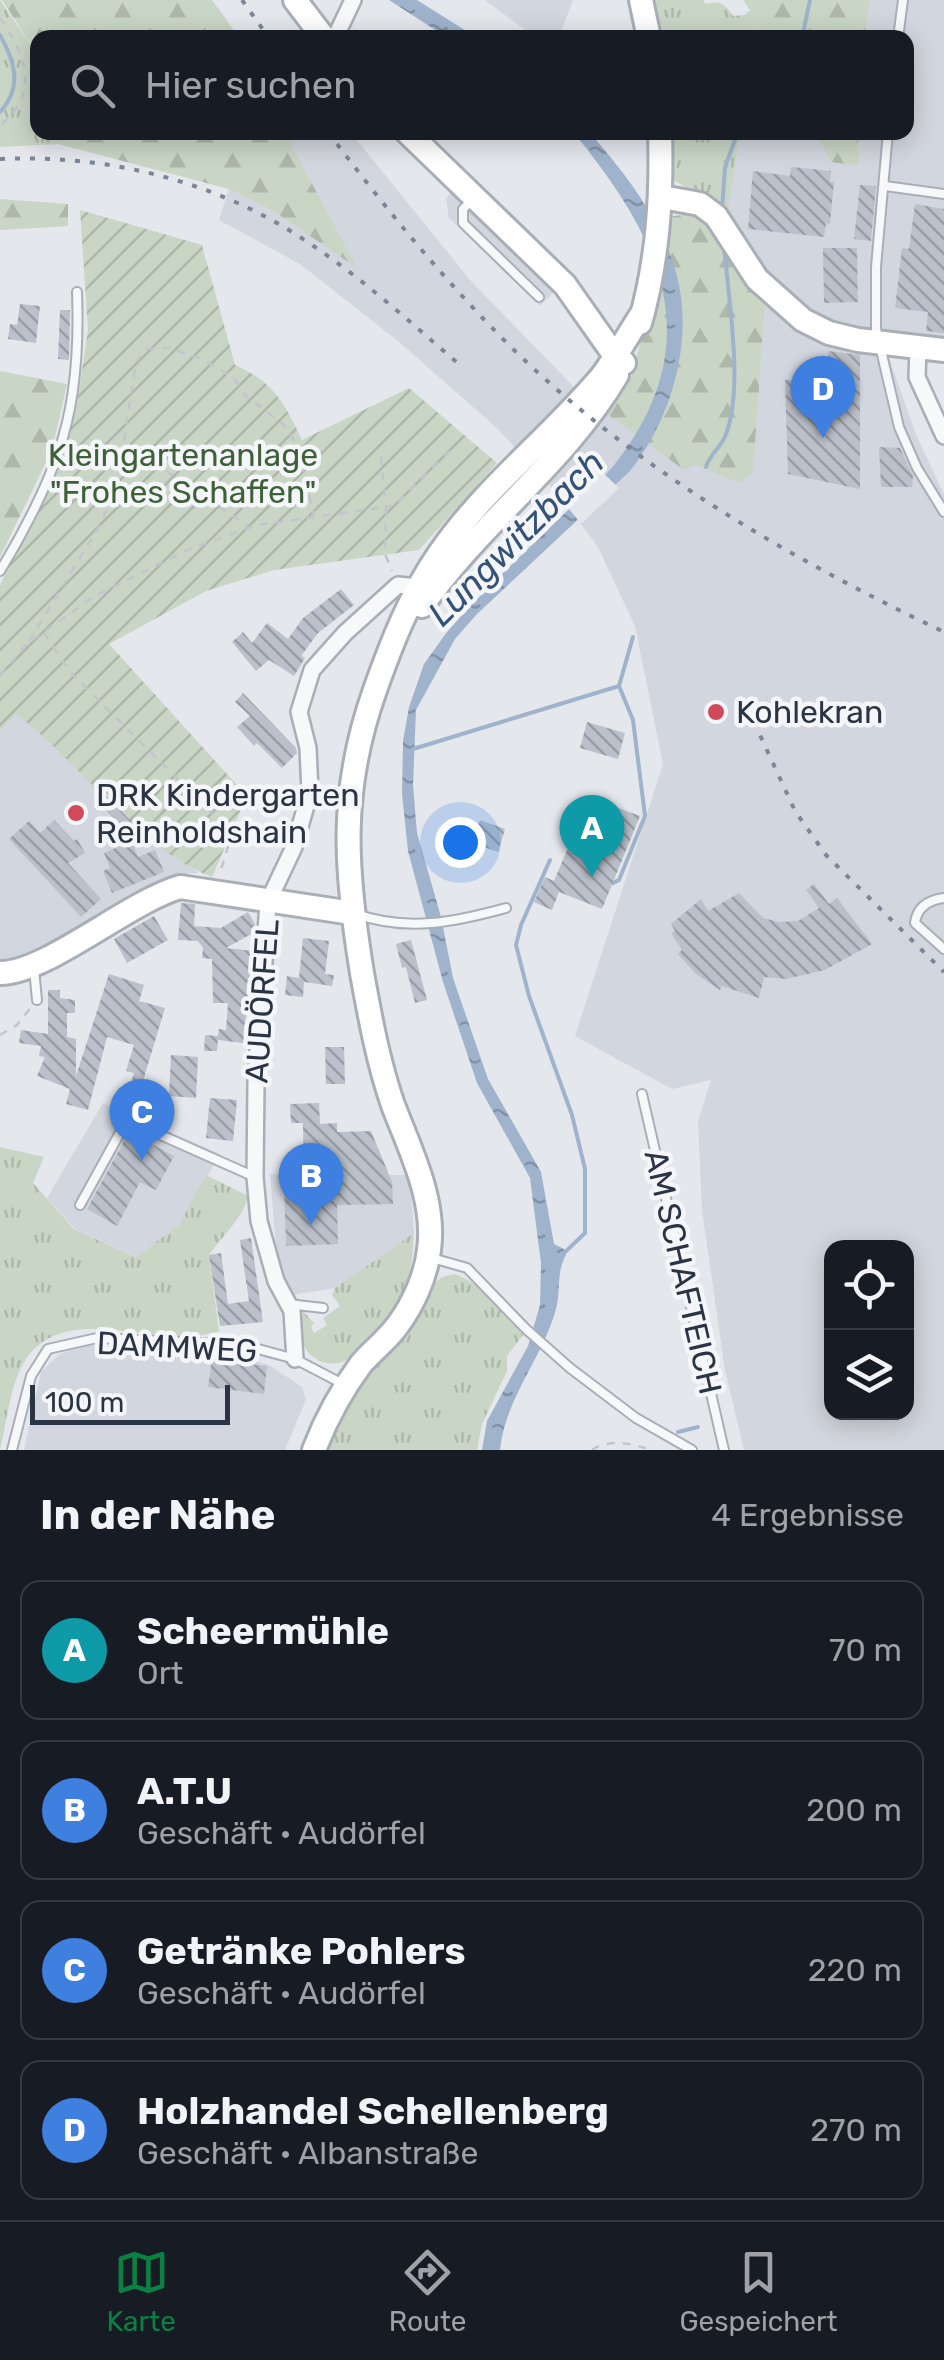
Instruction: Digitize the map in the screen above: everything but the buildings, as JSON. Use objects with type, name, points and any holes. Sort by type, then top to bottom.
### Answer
[{"type":"main road","points":[[295,0],[318,30]]},
{"type":"main road","points":[[641,0],[647,30]]},
{"type":"main road","points":[[414,140],[566,285],[620,359]]},
{"type":"main road","points":[[385,664],[433,590],[586,422],[620,359],[645,303],[661,206],[660,140]]},
{"type":"main road","points":[[661,206],[700,204],[716,216],[757,278],[803,320],[829,334],[879,344],[944,350]]},
{"type":"main road","points":[[314,1450],[328,1414],[362,1364],[399,1324],[420,1286],[430,1216],[414,1154],[378,1054],[352,912],[346,859],[352,769],[408,586],[488,492],[620,359]]},
{"type":"main road","points":[[0,972],[12,973],[154,895],[180,888],[352,912]]},
{"type":"street","points":[[339,30],[352,0]]},
{"type":"street","points":[[918,348],[918,377],[944,436]]},
{"type":"street","name":"AUDÖRFEL","points":[[294,1359],[292,1311],[276,1281],[259,1222],[256,1177],[256,1082],[268,902],[294,847],[310,792],[308,748],[299,712],[312,670],[345,633],[408,586]]},
{"type":"lane","points":[[899,30],[904,1]]},
{"type":"lane","points":[[888,140],[874,309],[879,344],[899,427],[916,468],[944,512]]},
{"type":"lane","points":[[885,186],[944,194]]},
{"type":"lane","points":[[474,197],[463,210],[463,223],[539,297]]},
{"type":"lane","points":[[0,571],[59,452],[72,394],[77,292]]},
{"type":"lane","points":[[944,898],[930,900],[915,923],[944,950]]},
{"type":"lane","points":[[352,912],[415,925],[454,922],[506,908]]},
{"type":"lane","points":[[33,963],[37,1000]]},
{"type":"lane","name":"AM SCHAFTEICH","points":[[642,1094],[724,1450]]},
{"type":"lane","points":[[80,1205],[127,1120],[256,1177]]},
{"type":"lane","points":[[427,1258],[467,1268],[526,1330],[570,1368],[636,1418],[692,1450]]},
{"type":"lane","points":[[288,1304],[323,1308]]},
{"type":"lane","name":"DAMMWEG","points":[[12,1450],[31,1376],[48,1350],[97,1338],[244,1344],[294,1359]]},
{"type":"lane","points":[[294,1359],[347,1386]]},
{"type":"path","points":[[0,18],[26,65],[25,92],[12,116],[0,126]]},
{"type":"path","points":[[0,675],[28,643],[102,522],[119,473],[136,362],[146,350],[169,348],[202,359],[234,378],[246,396],[283,424],[298,445],[314,516]]},
{"type":"path","points":[[125,443],[250,528]]},
{"type":"path","points":[[28,643],[111,588],[187,550],[250,528],[396,504],[454,448]]},
{"type":"path","points":[[381,457],[385,554],[408,586]]},
{"type":"path","points":[[43,632],[70,672],[232,832],[214,892]]},
{"type":"path","points":[[0,1035],[17,1026],[37,1000]]},
{"type":"path","points":[[592,1450],[602,1443],[636,1444],[652,1450]]},
{"type":"shaded area","points":[[485,0],[573,0],[562,30],[525,30]]},
{"type":"shaded area","points":[[870,0],[944,0],[944,337],[885,331],[890,360],[916,435],[944,494],[944,1450],[744,1450],[725,1370],[702,1210],[698,1121],[711,1080],[672,1089],[575,1036],[663,764],[635,626],[597,545],[555,491],[498,429],[398,341],[300,264],[219,220],[229,189],[272,210],[355,266],[289,140],[357,140],[471,281],[571,384],[603,411],[696,465],[753,471],[765,304],[778,289],[728,211],[738,140],[819,140],[831,162],[859,166],[858,140],[914,140],[914,30],[865,30]]},
{"type":"shaded area","points":[[452,190],[556,290],[540,306],[449,218],[446,199]]},
{"type":"shaded area","points":[[16,713],[141,831],[199,873],[142,890],[15,964],[0,965],[0,731]]},
{"type":"shaded area","points":[[103,1103],[220,1154],[179,1225],[137,1257],[75,1229],[47,1198]]},
{"type":"shaded area","points":[[270,1174],[406,1175],[414,1233],[335,1288],[291,1295],[276,1248]]},
{"type":"shaded area","points":[[86,1345],[226,1353],[269,1365],[302,1387],[306,1399],[285,1450],[24,1450],[41,1372],[60,1354]]},
{"type":"green space","points":[[0,0],[30,44],[30,140],[57,140],[58,144],[0,147]]},
{"type":"green space","points":[[2,0],[212,0],[234,30],[30,30],[30,43]]},
{"type":"green space","points":[[650,0],[719,3],[733,16],[745,15],[750,10],[743,0],[750,0],[752,16],[760,30],[657,30]]},
{"type":"green space","points":[[750,0],[870,0],[865,30],[760,30],[752,16]]},
{"type":"green space","points":[[57,140],[289,140],[357,268],[272,210],[229,189],[58,144]]},
{"type":"green space","points":[[669,140],[739,140],[728,211],[673,180]]},
{"type":"green space","points":[[819,140],[858,140],[859,166],[831,162]]},
{"type":"green space","points":[[0,199],[68,204],[68,226],[0,230]]},
{"type":"green space","name":"Kleingartenanlage \"Frohes Schaffen\"","points":[[80,210],[202,245],[235,365],[260,379],[277,395],[302,440],[409,388],[497,463],[419,550],[274,570],[206,591],[109,644],[247,796],[212,877],[159,847],[16,714],[0,731],[0,585],[65,455],[78,397],[88,330]]},
{"type":"green space","points":[[692,214],[712,227],[765,304],[753,472],[740,483],[696,465],[684,470],[603,411],[631,378],[673,216]]},
{"type":"green space","points":[[0,371],[67,384],[52,450],[0,557]]},
{"type":"green space","points":[[0,1147],[44,1157],[33,1183],[74,1229],[136,1257],[179,1225],[206,1175],[248,1196],[238,1219],[209,1255],[219,1331],[170,1336],[90,1329],[66,1332],[44,1341],[26,1359],[16,1379],[0,1450]]},
{"type":"green space","points":[[414,1233],[405,1288],[373,1340],[349,1359],[336,1363],[315,1358],[303,1341],[301,1309],[314,1323],[314,1333],[327,1325],[323,1318],[340,1306],[332,1295],[335,1288]]},
{"type":"green space","points":[[454,1274],[483,1291],[523,1335],[507,1356],[507,1371],[482,1424],[477,1450],[323,1450],[342,1410],[428,1289],[442,1277]]},
{"type":"water","points":[[389,0],[417,0],[465,30],[435,30]]},
{"type":"water","points":[[579,140],[596,140],[630,182],[663,237],[677,276],[683,327],[667,404],[630,471],[455,639],[416,710],[413,785],[417,833],[441,917],[453,978],[488,1079],[541,1172],[554,1244],[564,1249],[566,1255],[550,1327],[509,1413],[500,1450],[482,1450],[487,1421],[528,1346],[540,1305],[541,1263],[530,1178],[477,1083],[443,982],[408,851],[402,794],[403,741],[409,707],[424,664],[475,601],[618,460],[646,415],[662,372],[667,330],[662,290],[650,250],[604,172]]},
{"type":"pier","points":[[601,471],[619,488],[581,524],[566,505]]},
{"type":"waterway","points":[[804,30],[810,0]]},
{"type":"waterway","points":[[0,35],[14,74],[12,93],[0,112]]},
{"type":"waterway","points":[[722,210],[725,167],[735,140]]},
{"type":"waterway","points":[[706,467],[726,434],[734,392],[724,245]]},
{"type":"waterway","points":[[613,883],[619,880],[645,816],[633,720],[619,686],[633,637]]},
{"type":"waterway","points":[[413,749],[619,686]]},
{"type":"waterway","points":[[550,860],[516,945],[529,996],[572,1115],[585,1169],[585,1233],[564,1253]]},
{"type":"waterway","points":[[678,1432],[698,1427]]},
{"type":"railway","points":[[242,0],[263,30]]},
{"type":"railway","points":[[334,140],[465,299],[515,351],[613,435],[664,473],[773,542],[944,632]]},
{"type":"railway","points":[[0,159],[80,161],[120,167],[198,187],[236,202],[326,255],[461,366]]},
{"type":"railway","points":[[754,722],[795,811],[826,855],[944,972]]},
{"type":"place","name":"Holzhandel Schellenberg","points":[[823,438]]},
{"type":"place","name":"Kohlekran","points":[[716,712]]},
{"type":"place","name":"DRK Kindergarten Reinholdshain","points":[[76,813]]},
{"type":"place","name":"Scheermühle","points":[[592,877]]},
{"type":"place","name":"Getränke Pohlers","points":[[142,1161]]},
{"type":"place","name":"A.T.U","points":[[311,1225]]},
{"type":"water label","name":"Lungwitzbach","points":[[516,538]]}]
